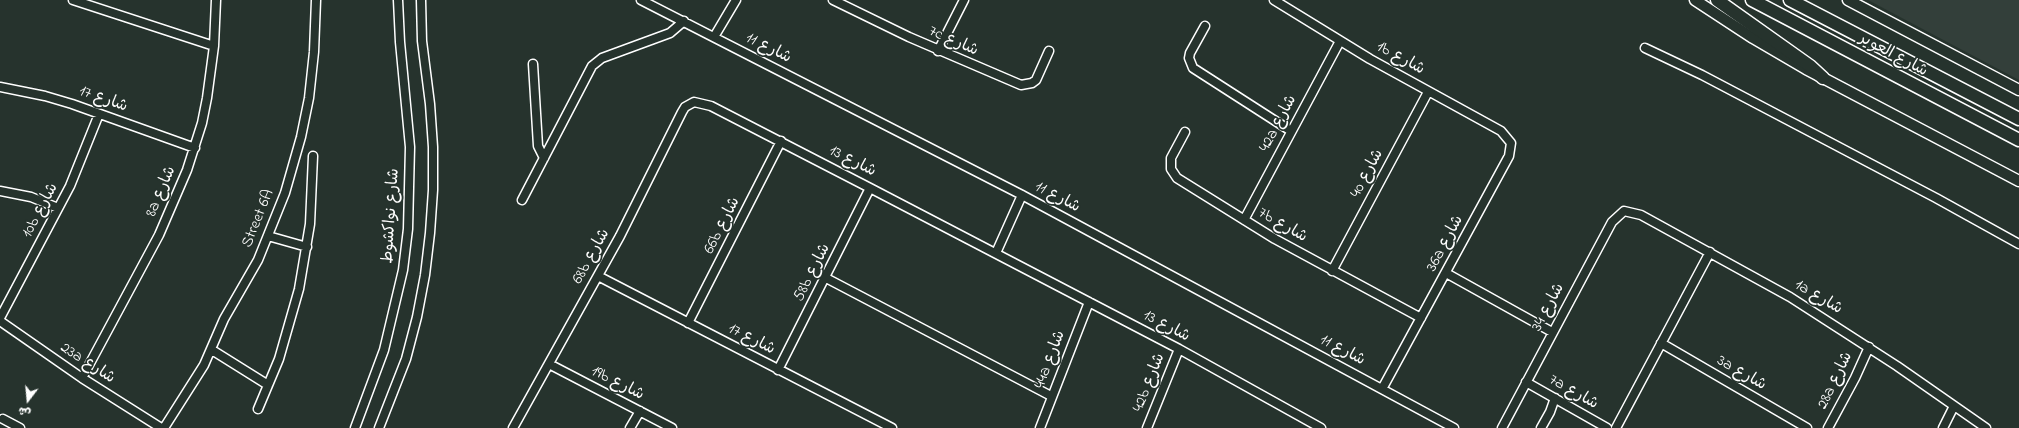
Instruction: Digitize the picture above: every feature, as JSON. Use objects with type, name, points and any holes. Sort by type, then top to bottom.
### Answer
[{"type":"highway","points":[[1717,0],[1810,66],[1823,78]]},
{"type":"highway","name":"شارع العوير","points":[[1752,0],[2019,140]]},
{"type":"highway","name":"شارع العوير","points":[[1790,0],[2019,119]]},
{"type":"main road","points":[[1695,0],[1771,49],[2019,181]]},
{"type":"main road","points":[[1848,0],[2019,90]]},
{"type":"street","points":[[73,0],[95,3],[214,46]]},
{"type":"street","name":"8a شارع","points":[[82,378],[159,234],[179,192],[195,148],[207,98],[214,46],[216,0]]},
{"type":"street","name":"Street 6A","points":[[163,428],[200,373],[212,350],[224,319],[249,277],[268,236],[287,187],[305,118],[314,52],[316,0]]},
{"type":"street","name":"شارع نواكشوط","points":[[355,428],[371,389],[386,343],[403,270],[408,229],[410,147],[400,42],[398,0]]},
{"type":"street","points":[[379,428],[403,366],[417,317],[425,275],[430,233],[433,190],[432,147],[422,41],[420,0]]},
{"type":"street","name":"شارع 11","points":[[642,0],[1025,196],[1454,428]]},
{"type":"street","name":"7c شارع","points":[[833,0],[848,4],[938,50],[1021,85],[1032,83],[1036,80],[1049,51]]},
{"type":"street","points":[[938,50],[964,0]]},
{"type":"street","name":"1b شارع","points":[[1274,0],[1340,41],[1428,92],[1501,131],[1511,143]]},
{"type":"street","points":[[717,38],[735,2]]},
{"type":"street","points":[[522,200],[588,72],[597,62],[670,33],[684,21]]},
{"type":"street","points":[[1205,26],[1190,53],[1193,68],[1291,131]]},
{"type":"street","name":"42a شارع","points":[[1244,220],[1340,41]]},
{"type":"street","points":[[1645,48],[1702,75],[1936,198],[2019,244]]},
{"type":"street","points":[[533,64],[538,146],[544,158]]},
{"type":"street","name":"شارع 17","points":[[0,87],[45,96],[195,148]]},
{"type":"street","name":"شارع 40","points":[[1332,271],[1428,92]]},
{"type":"street","name":"شارع 13","points":[[694,102],[711,106],[781,141],[1179,349],[1322,428]]},
{"type":"street","name":"68b شارع","points":[[513,428],[598,276],[682,112],[685,107],[694,102]]},
{"type":"street","name":"10b شارع","points":[[0,320],[81,162],[100,114]]},
{"type":"street","name":"7b شارع","points":[[1185,132],[1171,158],[1170,163],[1173,174],[1244,220],[1332,271],[1421,318]]},
{"type":"street","name":"66b شارع","points":[[688,323],[781,141]]},
{"type":"street","name":"36a شارع","points":[[1384,390],[1400,357],[1509,156],[1511,143]]},
{"type":"street","points":[[258,409],[290,326],[307,247],[312,202],[313,156]]},
{"type":"street","name":"58b شارع","points":[[778,370],[826,278],[870,188]]},
{"type":"street","points":[[0,190],[31,197],[58,208]]},
{"type":"street","points":[[996,253],[1025,196]]},
{"type":"street","name":"1a شارع","points":[[1624,210],[1636,212],[1790,297],[1869,347],[1986,428]]},
{"type":"street","name":"شارع 34","points":[[1501,426],[1612,222],[1624,210]]},
{"type":"street","points":[[268,236],[307,247]]},
{"type":"street","points":[[1616,428],[1710,252]]},
{"type":"street","points":[[1446,273],[1552,332]]},
{"type":"street","name":"شارع 17","points":[[598,276],[892,428]]},
{"type":"street","points":[[826,278],[1051,396]]},
{"type":"street","name":"44a شارع","points":[[1040,428],[1051,396],[1089,302]]},
{"type":"street","name":"23a شارع","points":[[0,320],[82,378],[163,428]]},
{"type":"street","name":"3a شارع","points":[[1661,343],[1807,428]]},
{"type":"street","name":"28a شارع","points":[[1828,428],[1855,378],[1869,347]]},
{"type":"street","name":"42b شارع","points":[[1147,428],[1179,349]]},
{"type":"street","points":[[212,350],[268,385]]},
{"type":"street","name":"19b شارع","points":[[549,364],[672,428]]},
{"type":"street","name":"7a شارع","points":[[1526,382],[1607,428]]},
{"type":"street","points":[[1541,428],[1557,400]]},
{"type":"street","points":[[1943,428],[1954,406]]},
{"type":"street","points":[[630,428],[640,411]]},
{"type":"street","points":[[2,418],[14,428]]},
{"type":"street","points":[[2,418],[20,428]]},
{"type":"shaded area","points":[[1868,0],[2019,0],[2019,80]]}]
